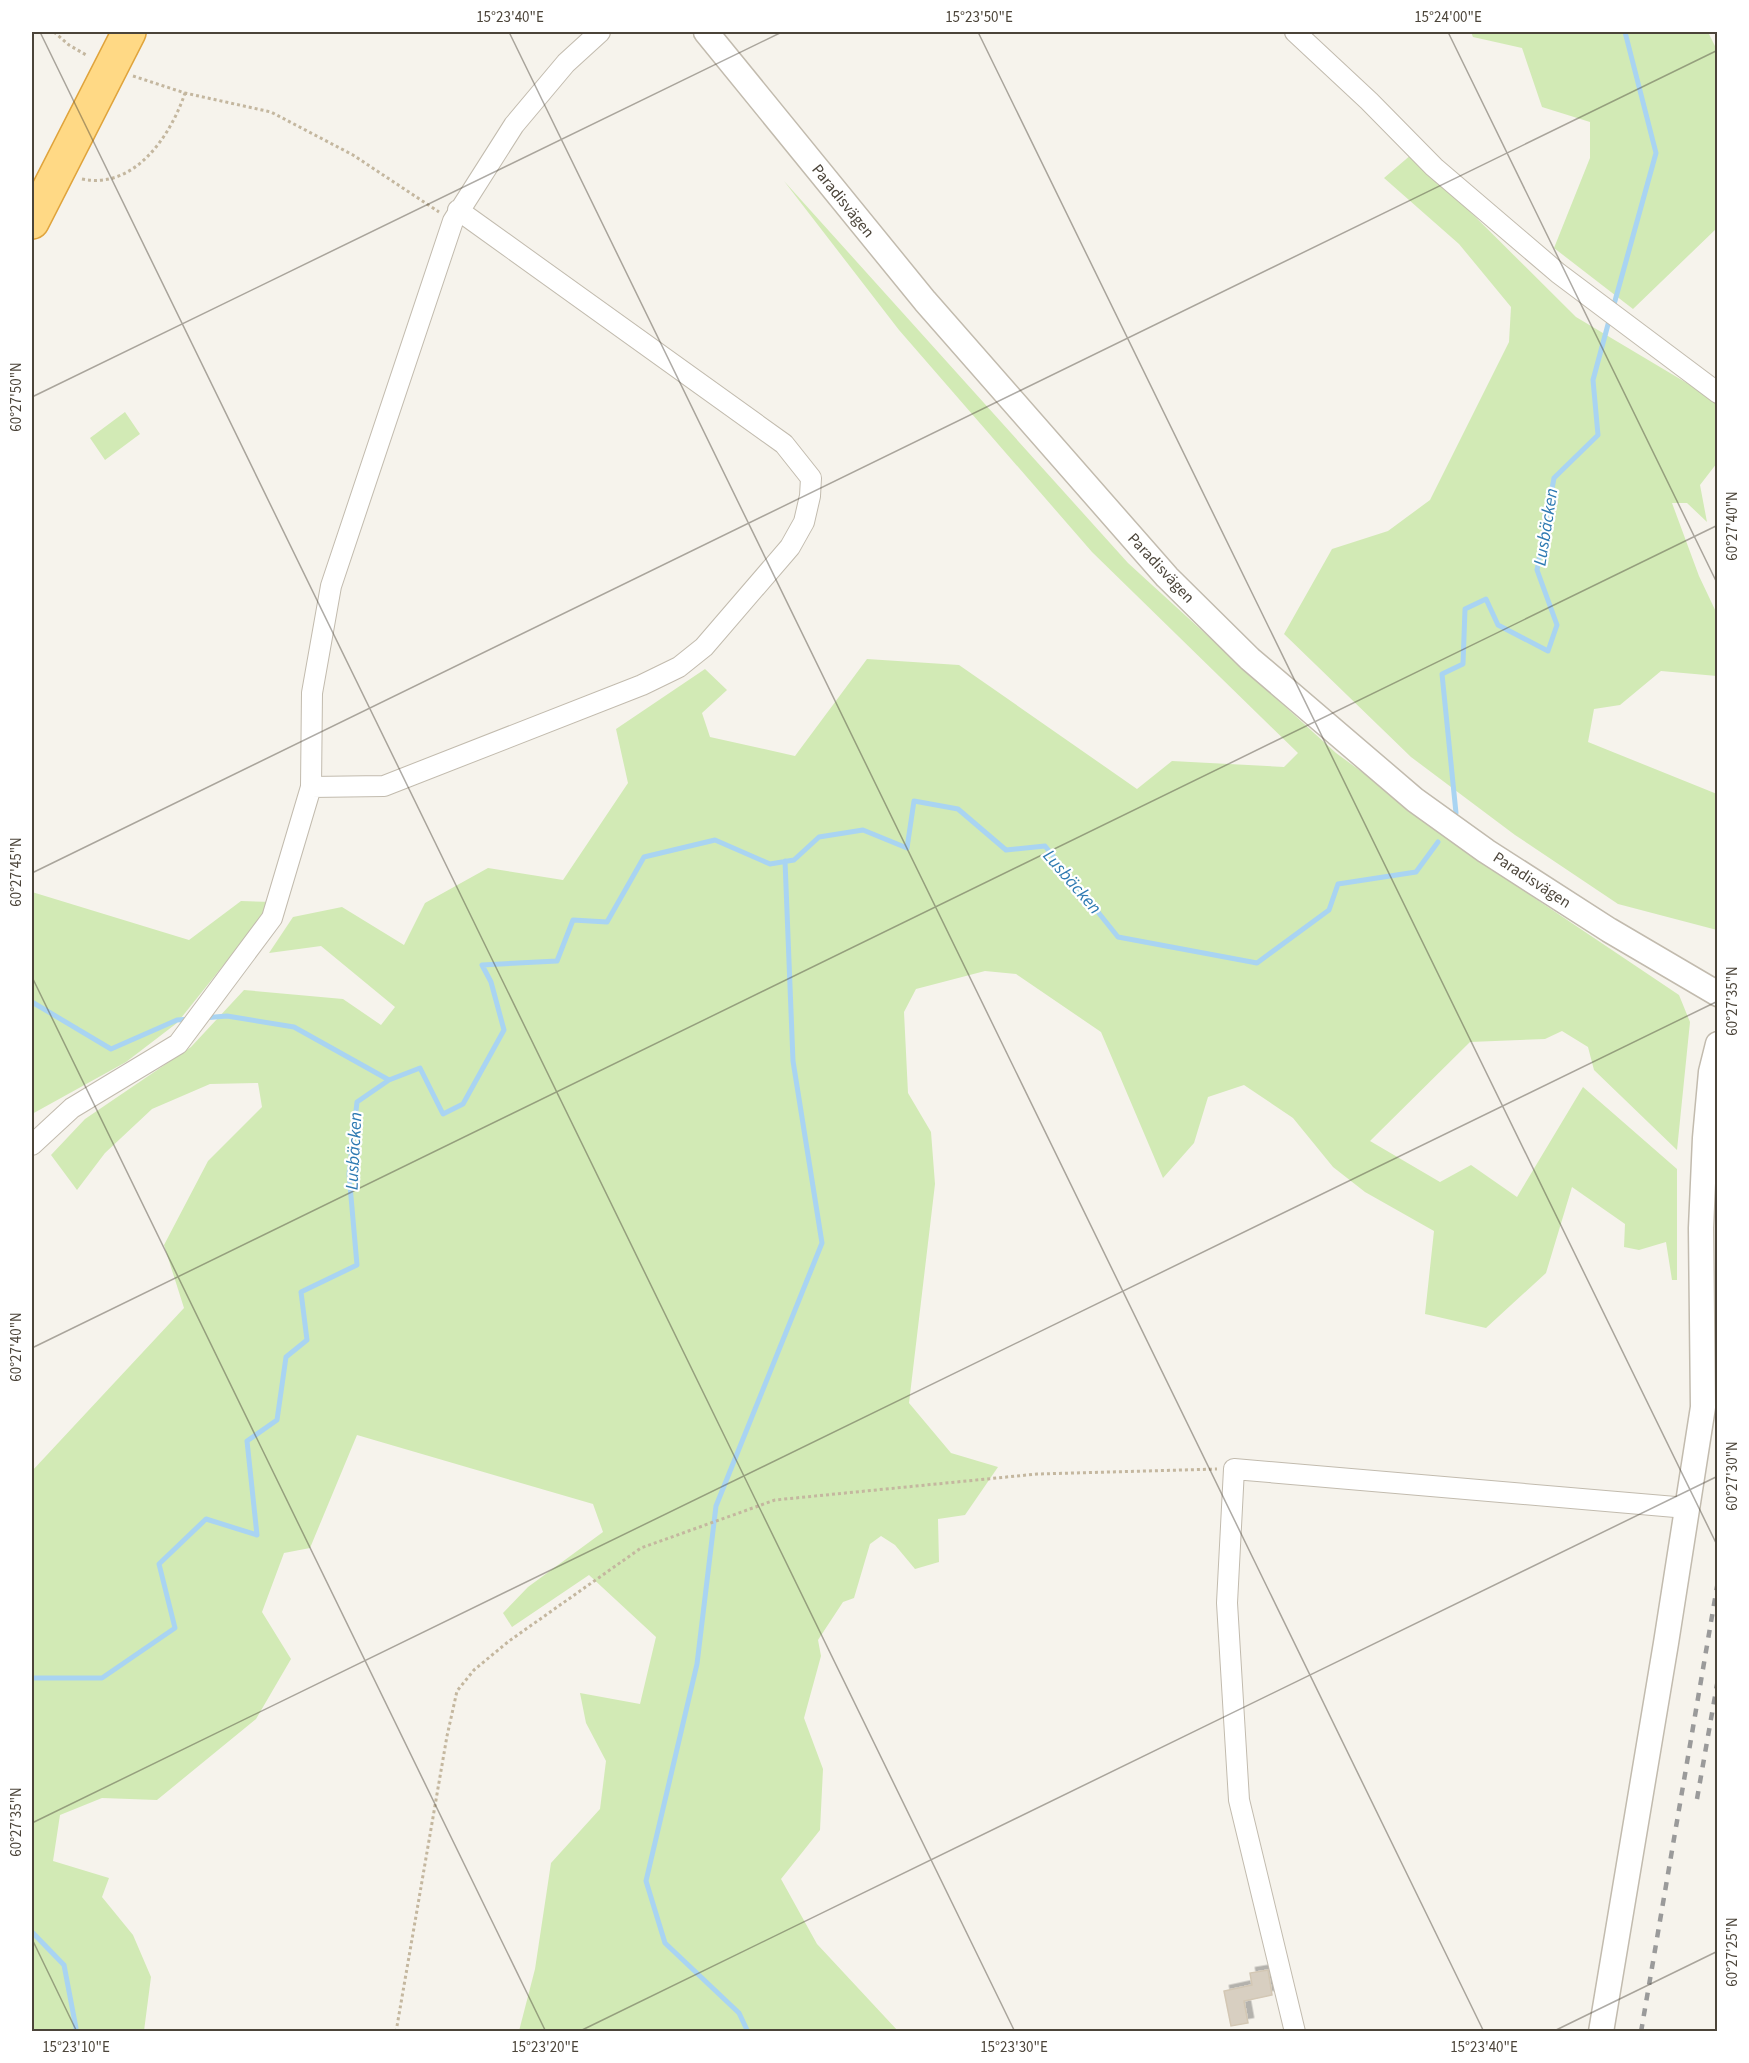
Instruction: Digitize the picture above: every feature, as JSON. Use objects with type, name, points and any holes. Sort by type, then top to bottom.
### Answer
[{"type":"highway","points":[[32,182],[125,34]]},
{"type":"highway","points":[[32,222],[125,34]]},
{"type":"street","points":[[32,1145],[72,1108],[178,1044],[272,918],[311,788],[312,693],[330,586],[456,216],[514,125],[566,63],[600,32]]},
{"type":"street","name":"Paradisvägen","points":[[706,32],[925,301],[1167,577],[1250,659],[1415,800],[1486,851],[1609,930],[1718,994]]},
{"type":"street","points":[[1295,32],[1369,101],[1434,167],[1558,273],[1718,393]]},
{"type":"street","points":[[311,788],[384,786],[642,685],[679,667],[704,647],[790,547],[804,522],[810,496],[811,478],[784,444],[456,216]]},
{"type":"street","points":[[1601,2031],[1703,1407],[1701,1228],[1711,1072],[1718,1044]]},
{"type":"street","points":[[1295,2031],[1239,1800],[1227,1603],[1234,1469],[1687,1508]]},
{"type":"path","points":[[54,32],[69,45],[90,57]]},
{"type":"path","points":[[126,74],[185,93],[271,112],[353,155],[456,216]]},
{"type":"path","points":[[77,178],[90,181],[111,177],[134,168],[148,157],[173,125],[185,93]]},
{"type":"path","points":[[396,2031],[447,1736],[457,1691],[474,1670],[509,1641],[641,1548],[776,1500],[1037,1474],[1234,1469]]},
{"type":"green space","points":[[1471,32],[1708,32],[1718,52],[1717,228],[1633,309],[1554,248],[1590,158],[1590,122],[1542,107],[1522,48],[1473,37]]},
{"type":"green space","points":[[1412,154],[1576,317],[1717,401],[1717,463],[1700,485],[1707,522],[1687,503],[1672,503],[1699,576],[1717,614],[1717,676],[1661,671],[1620,705],[1594,709],[1588,742],[1717,794],[1717,930],[1618,904],[1515,835],[1411,757],[1284,634],[1332,549],[1388,531],[1430,500],[1509,342],[1511,307],[1459,244],[1384,178]]},
{"type":"green space","points":[[784,181],[1128,563],[1336,753],[1533,897],[1679,995],[1690,1022],[1677,1150],[1594,1070],[1588,1047],[1562,1031],[1545,1039],[1470,1042],[1370,1141],[1440,1182],[1471,1165],[1517,1197],[1583,1087],[1677,1169],[1677,1280],[1672,1280],[1666,1242],[1639,1250],[1624,1247],[1625,1224],[1572,1187],[1546,1273],[1486,1328],[1425,1314],[1434,1231],[1365,1192],[1333,1167],[1293,1118],[1244,1085],[1208,1097],[1194,1143],[1163,1178],[1101,1032],[1016,974],[985,971],[916,989],[904,1012],[908,1093],[931,1132],[935,1184],[909,1403],[951,1453],[998,1467],[965,1515],[938,1519],[939,1562],[915,1569],[895,1545],[881,1536],[870,1544],[854,1598],[843,1602],[818,1640],[821,1656],[804,1718],[823,1769],[820,1830],[781,1879],[817,1944],[898,2031],[519,2031],[535,1969],[551,1863],[600,1809],[606,1761],[586,1723],[580,1693],[640,1704],[656,1637],[589,1575],[512,1627],[503,1613],[528,1587],[603,1532],[593,1504],[357,1435],[310,1548],[284,1553],[262,1612],[291,1659],[256,1719],[157,1800],[102,1798],[60,1815],[53,1861],[109,1878],[102,1897],[133,1935],[151,1977],[144,2031],[32,2031],[32,1471],[184,1308],[164,1245],[208,1161],[262,1107],[258,1083],[210,1084],[152,1109],[105,1153],[77,1190],[51,1155],[85,1119],[191,1047],[244,990],[343,999],[381,1025],[395,1007],[321,946],[269,953],[293,917],[342,907],[404,945],[425,903],[488,868],[563,880],[628,783],[616,729],[705,669],[727,690],[702,713],[710,737],[795,756],[867,659],[959,665],[1137,789],[1172,761],[1284,767],[1298,753],[1092,552],[899,330]]},
{"type":"green space","points":[[125,412],[140,434],[105,460],[90,438]]},
{"type":"green space","points":[[32,892],[189,940],[241,901],[274,902],[177,1023],[126,1062],[32,1114]]},
{"type":"building","points":[[1268,1970],[1272,1995],[1244,2001],[1248,2023],[1231,2026],[1224,1991],[1252,1985],[1250,1973]]},
{"type":"waterway","name":"Lusbäcken","points":[[1613,308],[1656,153],[1625,32]]},
{"type":"waterway","name":"Lusbäcken","points":[[1456,813],[1442,674],[1463,664],[1465,609],[1486,599],[1498,625],[1548,651],[1557,625],[1537,570],[1554,478],[1598,435],[1593,380],[1610,317]]},
{"type":"waterway","name":"Lusbäcken","points":[[32,1678],[102,1678],[175,1628],[159,1564],[206,1519],[257,1535],[247,1441],[277,1420],[286,1357],[307,1340],[301,1292],[357,1265],[349,1174],[357,1102],[389,1080],[420,1068],[443,1114],[463,1104],[504,1030],[491,982],[482,965],[557,961],[573,920],[607,922],[644,857],[715,840],[770,864],[794,860],[819,837],[863,830],[907,848],[914,801],[958,809],[1006,850],[1045,846],[1118,937],[1257,963],[1329,910],[1338,884],[1416,872],[1438,842]]},
{"type":"waterway","points":[[748,2032],[739,2013],[665,1943],[646,1881],[697,1664],[716,1506],[822,1243],[793,1061],[785,861]]},
{"type":"waterway","points":[[32,1002],[111,1049],[177,1020],[191,1019]]},
{"type":"waterway","points":[[203,1018],[227,1016],[294,1027],[389,1080]]},
{"type":"waterway","name":"Lusbäcken","points":[[32,1932],[64,1965],[75,2032]]},
{"type":"railway","points":[[1641,2032],[1718,1581]]},
{"type":"railway","points":[[1697,1799],[1718,1679]]}]
